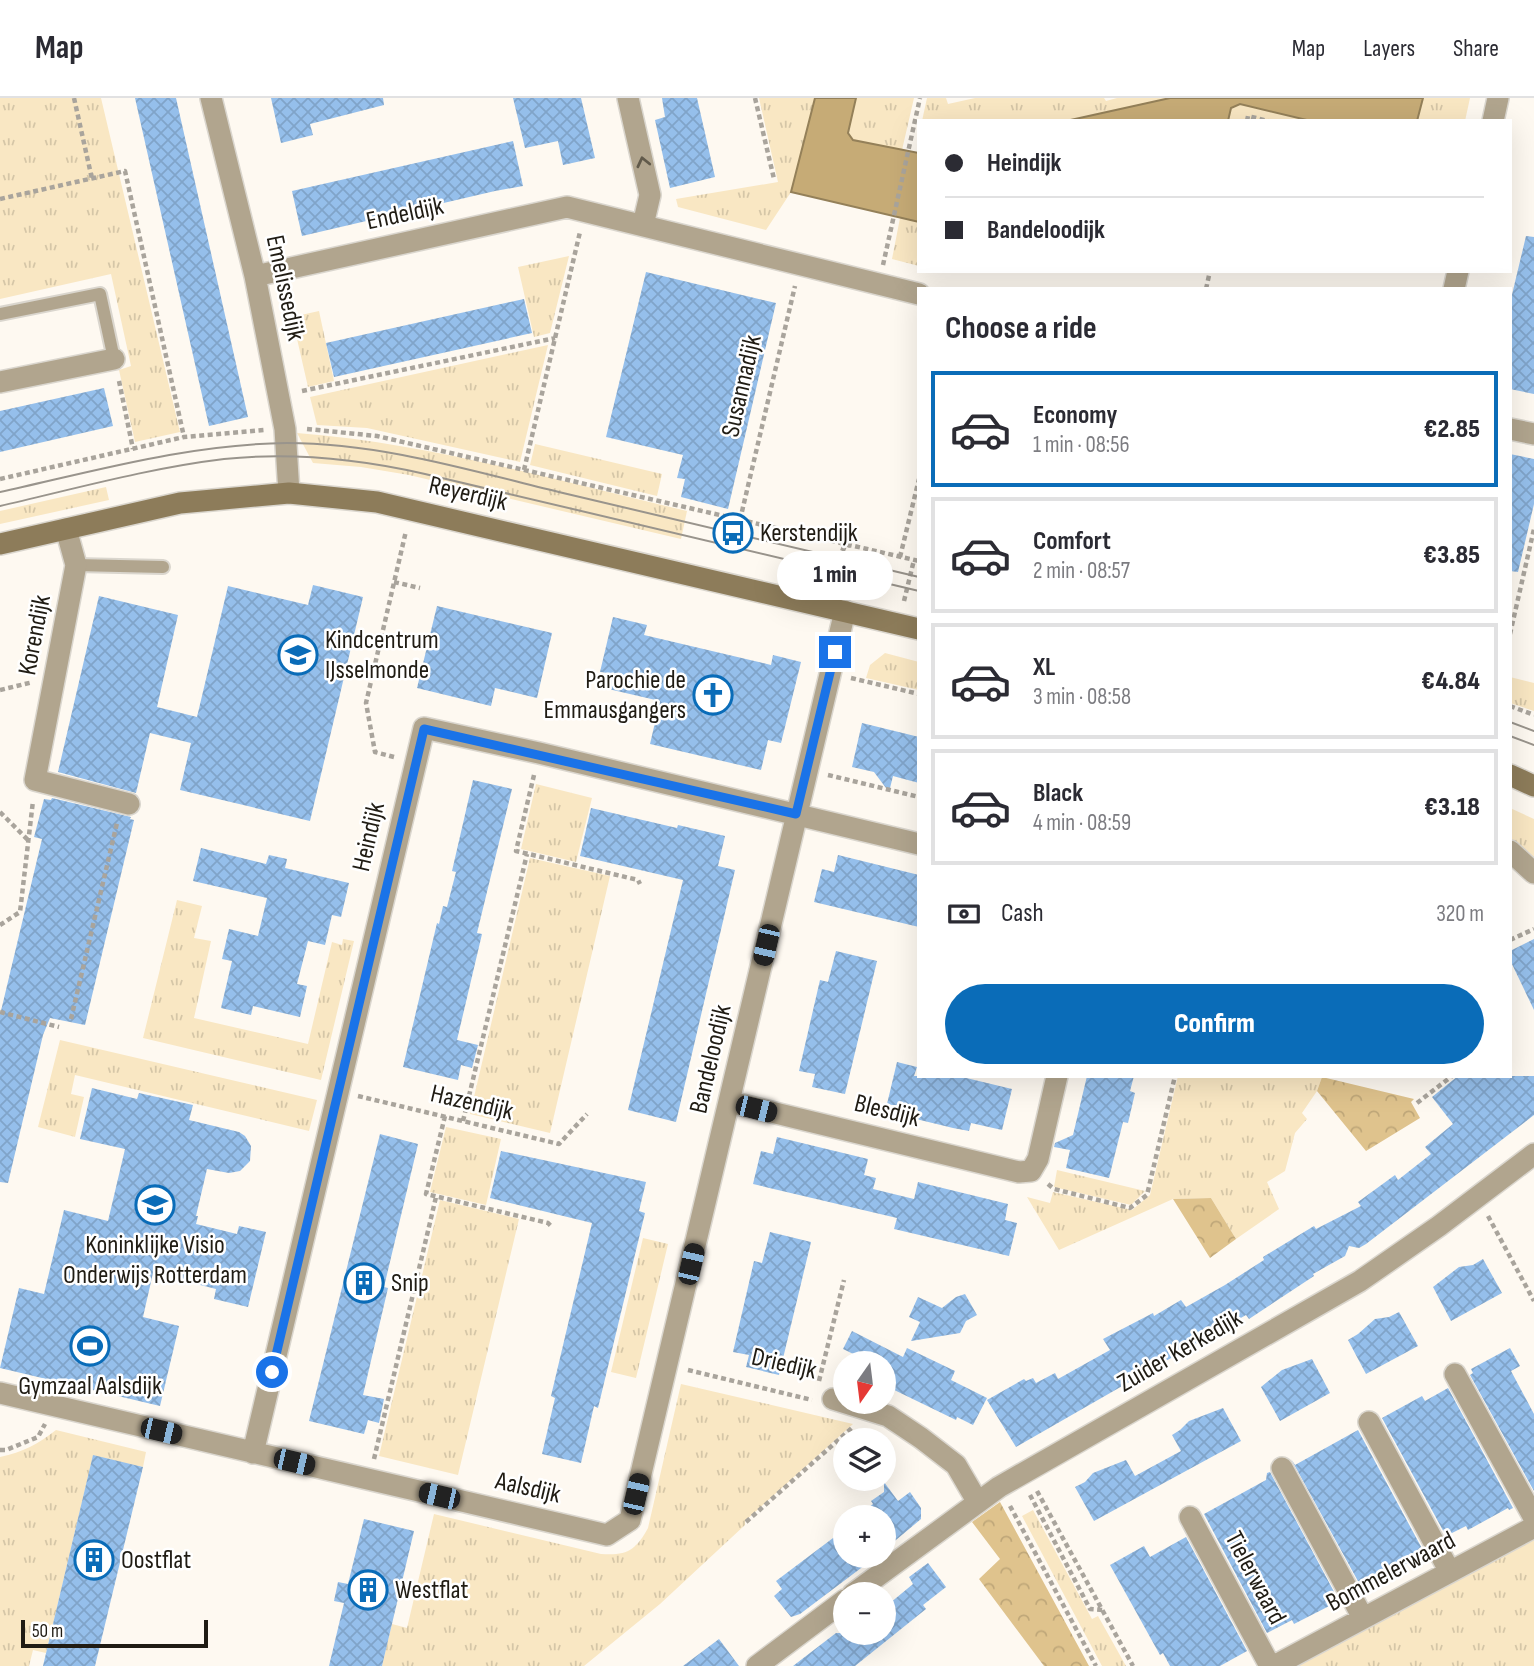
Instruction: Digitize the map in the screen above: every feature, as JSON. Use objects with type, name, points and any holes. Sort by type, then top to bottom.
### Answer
[{"type":"street","name":"Emelissedijk","points":[[211,98],[255,276],[285,429],[289,493]]},
{"type":"street","points":[[628,98],[650,195],[643,226]]},
{"type":"street","points":[[1494,119],[1499,98]]},
{"type":"street","name":"Endeldijk","points":[[255,276],[576,209]]},
{"type":"street","points":[[576,209],[917,294]]},
{"type":"street","points":[[0,382],[114,359]]},
{"type":"street","points":[[1512,430],[1534,435]]},
{"type":"street","name":"Reyerdijk","points":[[0,544],[180,503],[289,493],[377,502],[411,509],[917,628]]},
{"type":"street","name":"Korendijk","points":[[36,780],[76,565],[66,529]]},
{"type":"street","name":"Bandeloodijk","points":[[630,1520],[845,611]]},
{"type":"street","name":"Heindijk","points":[[253,1453],[424,729],[539,753],[917,844]]},
{"type":"street","points":[[1512,776],[1534,786]]},
{"type":"street","points":[[36,780],[126,803]]},
{"type":"street","points":[[1512,853],[1534,873]]},
{"type":"street","points":[[1031,1171],[1038,1159],[1057,1078]]},
{"type":"street","name":"Blesdijk","points":[[730,1102],[1019,1172],[1031,1171]]},
{"type":"street","name":"Zuider Kerkedijk","points":[[869,1582],[999,1487],[1360,1280],[1439,1226],[1534,1154]]},
{"type":"street","points":[[1455,1374],[1534,1518]]},
{"type":"street","name":"Aalsdijk","points":[[0,1393],[607,1535],[630,1520]]},
{"type":"street","name":"Driedijk","points":[[825,1393],[833,1396]]},
{"type":"street","name":"Driedijk","points":[[882,1414],[956,1465],[977,1501]]},
{"type":"street","points":[[1368,1422],[1450,1572]]},
{"type":"street","points":[[1282,1468],[1363,1618]]},
{"type":"street","name":"Tielerwaard","points":[[1190,1517],[1272,1666]]},
{"type":"street","name":"Bommelerwaard","points":[[1272,1666],[1534,1527]]},
{"type":"street","points":[[757,1666],[833,1609]]},
{"type":"lane","points":[[0,314],[100,294],[114,359]]},
{"type":"lane","points":[[76,565],[163,567]]},
{"type":"path","points":[[74,98],[92,179]]},
{"type":"path","points":[[755,98],[774,179]]},
{"type":"path","points":[[879,284],[919,98]]},
{"type":"path","points":[[0,200],[125,171],[184,437]]},
{"type":"path","points":[[524,470],[555,338],[576,209]]},
{"type":"path","name":"Susannadijk","points":[[740,520],[800,265]]},
{"type":"path","points":[[302,391],[555,338]]},
{"type":"path","points":[[114,359],[134,449]]},
{"type":"path","points":[[0,479],[184,437],[285,429],[377,436],[916,561],[904,601]]},
{"type":"path","points":[[900,557],[917,487]]},
{"type":"path","points":[[411,509],[366,703],[375,752],[416,762]]},
{"type":"path","points":[[1512,625],[1534,529]]},
{"type":"path","points":[[841,548],[846,550],[848,545]]},
{"type":"path","points":[[394,582],[420,588]]},
{"type":"path","points":[[830,673],[917,694]]},
{"type":"path","points":[[1512,707],[1534,715]]},
{"type":"path","points":[[539,753],[516,851],[638,880],[640,884]]},
{"type":"path","points":[[807,770],[917,797]]},
{"type":"path","points":[[0,925],[20,912],[36,780]]},
{"type":"path","points":[[71,1019],[126,803]]},
{"type":"path","points":[[0,812],[28,840]]},
{"type":"path","points":[[463,1121],[527,854]]},
{"type":"path","points":[[1512,939],[1534,929]]},
{"type":"path","points":[[0,1012],[59,1027]]},
{"type":"path","points":[[1031,1171],[1054,1189],[1130,1208],[1147,1195],[1175,1078]]},
{"type":"path","points":[[1417,1103],[1449,1078]]},
{"type":"path","name":"Hazendijk","points":[[337,1091],[559,1144],[587,1114]]},
{"type":"path","points":[[445,1116],[426,1194],[548,1223],[551,1226]]},
{"type":"path","points":[[1478,1196],[1534,1301]]},
{"type":"path","points":[[369,1480],[436,1197]]},
{"type":"path","points":[[825,1393],[844,1280]]},
{"type":"path","name":"Driedijk","points":[[666,1365],[820,1402],[825,1393]]},
{"type":"path","points":[[0,1450],[38,1437],[56,1406]]},
{"type":"path","points":[[746,1522],[855,1425],[860,1414]]},
{"type":"path","points":[[1019,1476],[1090,1609],[1103,1610]]},
{"type":"path","points":[[999,1487],[1096,1666]]},
{"type":"path","points":[[1045,1503],[1133,1666]]},
{"type":"green space","points":[[0,98],[101,98],[180,432],[135,442],[119,370],[131,366],[111,274],[0,299]]},
{"type":"green space","points":[[759,98],[815,98],[791,192],[766,230],[678,207],[676,199],[778,182]]},
{"type":"green space","points":[[856,98],[914,98],[902,150],[853,140],[848,133]]},
{"type":"green space","points":[[927,98],[946,98],[948,104],[975,98],[1104,98],[1106,101],[1117,98],[1170,98],[1075,119],[922,119]]},
{"type":"green space","points":[[1423,98],[1470,98],[1465,119],[1418,119]]},
{"type":"green space","points":[[1240,104],[1303,119],[1228,119],[1231,108]]},
{"type":"green space","points":[[900,218],[917,222],[917,265],[892,259]]},
{"type":"green space","points":[[569,256],[550,333],[534,337],[518,267]]},
{"type":"green space","points":[[319,311],[334,381],[308,387],[292,317]]},
{"type":"green space","points":[[548,345],[520,462],[367,428],[317,425],[310,397]]},
{"type":"green space","points":[[297,433],[444,454],[687,511],[681,539],[409,475],[313,463]]},
{"type":"green space","points":[[535,444],[662,474],[657,496],[530,465]]},
{"type":"green space","points":[[106,487],[109,500],[0,524],[0,511]]},
{"type":"green space","points":[[885,653],[917,661],[917,690],[866,678],[870,665]]},
{"type":"green space","points":[[1512,678],[1534,683],[1534,711],[1512,704]]},
{"type":"green space","points":[[536,784],[592,798],[576,862],[521,849]]},
{"type":"green space","points":[[1512,809],[1534,819],[1534,861],[1512,844]]},
{"type":"green space","points":[[530,858],[610,876],[550,1133],[470,1114]]},
{"type":"green space","points":[[177,900],[202,906],[194,938],[211,941],[194,1018],[308,1044],[332,942],[342,945],[343,939],[354,941],[321,1080],[143,1038]]},
{"type":"green space","points":[[60,1040],[317,1100],[309,1131],[75,1075],[71,1094],[84,1097],[75,1137],[38,1127]]},
{"type":"green space","points":[[1178,1078],[1322,1078],[1317,1091],[1302,1113],[1307,1119],[1295,1133],[1285,1171],[1267,1182],[1279,1209],[1236,1239],[1211,1198],[1173,1199],[1059,1250],[1027,1197],[1050,1203],[1053,1192],[1132,1210],[1150,1195]]},
{"type":"green space","points":[[1322,1078],[1326,1078],[1414,1099],[1411,1102],[1420,1118],[1366,1151],[1317,1091]]},
{"type":"green space","points":[[446,1127],[501,1139],[486,1205],[430,1192]]},
{"type":"green space","points":[[1057,1170],[1145,1191],[1131,1205],[1054,1187]]},
{"type":"green space","points":[[1211,1198],[1236,1239],[1210,1258],[1173,1199]]},
{"type":"green space","points":[[440,1200],[519,1219],[458,1475],[379,1456]]},
{"type":"green space","points":[[643,1238],[668,1244],[636,1378],[611,1372]]},
{"type":"green space","points":[[681,1384],[853,1424],[849,1428],[833,1428],[833,1442],[745,1521],[745,1525],[660,1604],[584,1666],[382,1666],[392,1624],[407,1628],[434,1514],[601,1554],[618,1554],[630,1550],[648,1528]]},
{"type":"green space","points":[[56,1430],[146,1452],[143,1467],[93,1456],[46,1653],[33,1650],[29,1666],[0,1666],[0,1457],[30,1447]]},
{"type":"green space","points":[[1000,1502],[1089,1666],[1044,1666],[979,1579],[1000,1559],[972,1522]]},
{"type":"green space","points":[[1033,1510],[1092,1619],[1098,1616],[1126,1666],[1102,1666],[1022,1516]]},
{"type":"green space","points":[[1534,1539],[1534,1666],[1298,1666]]},
{"type":"shaded area","points":[[815,98],[856,98],[848,133],[853,140],[917,153],[917,222],[791,192]]},
{"type":"shaded area","points":[[1170,98],[1423,98],[1418,119],[1303,119],[1240,104],[1231,108],[1228,119],[1075,119]]},
{"type":"building","points":[[135,98],[176,98],[248,417],[209,426]]},
{"type":"building","points":[[271,98],[383,98],[384,105],[310,124],[313,135],[281,143]]},
{"type":"building","points":[[513,98],[581,98],[595,158],[563,165],[558,141],[525,148]]},
{"type":"building","points":[[662,98],[697,98],[715,177],[670,188],[655,120],[665,117]]},
{"type":"building","points":[[513,141],[523,186],[302,236],[292,191]]},
{"type":"building","points":[[1526,236],[1534,237],[1534,394],[1512,389],[1512,295]]},
{"type":"building","points":[[646,272],[776,303],[728,509],[681,497],[685,479],[677,478],[683,455],[606,437]]},
{"type":"building","points":[[524,299],[532,333],[334,377],[326,343]]},
{"type":"building","points":[[104,388],[113,426],[0,452],[0,411]]},
{"type":"building","points":[[1512,454],[1534,459],[1534,504],[1518,572],[1512,571]]},
{"type":"building","points":[[313,585],[363,597],[310,821],[180,790],[191,743],[150,733],[136,793],[58,772],[99,596],[178,615],[157,707],[197,717],[228,586],[308,605]]},
{"type":"building","points":[[437,606],[552,633],[537,698],[495,688],[491,706],[417,688]]},
{"type":"building","name":"Parochie de Emmausgangers","points":[[613,617],[647,625],[644,635],[771,665],[773,655],[801,662],[781,743],[768,740],[761,770],[650,744],[660,701],[604,688],[608,673],[600,672]]},
{"type":"building","points":[[862,723],[917,737],[917,782],[893,776],[889,792],[874,772],[852,767]]},
{"type":"building","points":[[473,780],[512,789],[477,933],[482,934],[457,1040],[478,1045],[472,1068],[461,1065],[458,1080],[403,1067],[437,923],[439,924],[443,906],[447,907],[456,872],[452,871]]},
{"type":"building","points":[[52,798],[131,817],[130,819],[134,820],[85,1025],[50,1018],[43,1035],[8,1183],[0,1182],[0,1015],[42,839],[34,837],[44,799]]},
{"type":"building","points":[[591,808],[725,836],[718,866],[735,870],[676,1122],[628,1110],[683,880],[580,856]]},
{"type":"building","points":[[201,848],[266,864],[269,855],[287,859],[285,868],[349,883],[341,917],[332,915],[325,945],[308,941],[297,984],[307,986],[300,1017],[253,1006],[251,1015],[221,1008],[232,961],[222,959],[229,929],[258,936],[267,898],[193,881]]},
{"type":"building","points":[[838,855],[917,875],[917,927],[814,902],[822,869],[834,872]]},
{"type":"building","points":[[1534,939],[1534,1010],[1512,964],[1512,950]]},
{"type":"building","points":[[836,951],[877,961],[845,1094],[812,1087],[815,1074],[799,1071],[820,980],[828,982]]},
{"type":"building","points":[[897,1062],[917,1067],[914,1076],[917,1078],[966,1078],[1012,1089],[1002,1130],[971,1123],[969,1131],[953,1128],[916,1119],[918,1110],[887,1104]]},
{"type":"building","points":[[1534,1076],[1534,1115],[1366,1244],[1359,1248],[1349,1246],[1345,1256],[1313,1274],[1314,1276],[1249,1319],[1246,1315],[1016,1447],[987,1400],[1024,1379],[1026,1381],[1033,1378],[1036,1383],[1055,1373],[1058,1379],[1110,1350],[1103,1339],[1153,1313],[1154,1316],[1181,1300],[1186,1307],[1225,1285],[1264,1260],[1263,1257],[1314,1226],[1316,1229],[1361,1206],[1358,1202],[1395,1175],[1398,1180],[1431,1154],[1425,1147],[1453,1124],[1432,1097],[1456,1078]]},
{"type":"building","points":[[1087,1078],[1133,1078],[1130,1091],[1135,1093],[1128,1123],[1123,1122],[1109,1178],[1066,1168],[1070,1150],[1054,1147],[1055,1143],[1073,1135]]},
{"type":"building","points":[[92,1088],[137,1099],[139,1093],[193,1105],[189,1120],[239,1132],[251,1146],[250,1161],[240,1171],[229,1173],[207,1169],[196,1216],[196,1224],[237,1234],[239,1226],[266,1232],[248,1307],[214,1299],[216,1289],[153,1273],[143,1317],[179,1326],[160,1406],[0,1368],[19,1288],[44,1294],[64,1210],[108,1221],[125,1149],[80,1139]]},
{"type":"building","name":"Snip","points":[[380,1134],[418,1144],[384,1287],[388,1288],[363,1395],[384,1399],[379,1423],[368,1420],[364,1434],[309,1421]]},
{"type":"building","points":[[777,1137],[868,1159],[864,1175],[876,1178],[873,1189],[914,1199],[918,1182],[1008,1204],[1005,1220],[1017,1223],[1009,1256],[894,1229],[897,1218],[753,1184],[761,1151],[773,1154]]},
{"type":"building","points":[[501,1151],[646,1182],[639,1211],[645,1213],[598,1408],[594,1406],[581,1463],[542,1454],[555,1398],[551,1396],[592,1223],[490,1198]]},
{"type":"building","points":[[770,1232],[811,1242],[779,1375],[746,1367],[749,1355],[733,1352],[754,1261],[762,1263]]},
{"type":"building","points":[[1483,1259],[1502,1293],[1451,1321],[1433,1287],[1459,1267],[1473,1265]]},
{"type":"building","points":[[965,1294],[977,1315],[966,1321],[960,1333],[911,1341],[920,1322],[909,1317],[918,1297],[942,1308],[956,1297]]},
{"type":"building","points":[[1399,1312],[1418,1346],[1366,1374],[1348,1340],[1375,1319]]},
{"type":"building","points":[[852,1331],[891,1351],[847,1351],[843,1349]]},
{"type":"building","points":[[907,1348],[955,1371],[951,1380],[987,1398],[973,1425],[957,1417],[956,1420],[896,1391],[896,1353],[903,1357]]},
{"type":"building","points":[[1510,1348],[1520,1366],[1511,1371],[1534,1414],[1534,1491],[1470,1375],[1473,1373],[1471,1369]]},
{"type":"building","points":[[1312,1359],[1330,1393],[1280,1421],[1261,1387],[1282,1370]]},
{"type":"building","points":[[1448,1388],[1513,1508],[1508,1508],[1468,1530],[1466,1526],[1446,1536],[1382,1418],[1422,1396],[1425,1401]]},
{"type":"building","points":[[1223,1408],[1241,1441],[1094,1521],[1075,1487],[1085,1482],[1093,1473],[1126,1460],[1135,1476],[1181,1451],[1172,1435],[1189,1421]]},
{"type":"building","points":[[1358,1430],[1425,1554],[1381,1577],[1378,1573],[1359,1583],[1291,1459],[1295,1465]]},
{"type":"building","name":"Oostflat","points":[[93,1455],[143,1467],[95,1666],[43,1666]]},
{"type":"building","points":[[1270,1472],[1339,1601],[1294,1624],[1292,1620],[1267,1633],[1204,1514],[1266,1480],[1267,1473]]},
{"type":"building","points":[[891,1491],[898,1501],[910,1492],[921,1508],[921,1519],[896,1540],[896,1505],[872,1505],[871,1501],[884,1492]]},
{"type":"building","name":"Westflat","points":[[364,1519],[414,1531],[382,1666],[329,1666],[344,1603],[334,1601],[338,1582],[348,1584]]},
{"type":"building","points":[[1186,1537],[1247,1651],[1220,1666],[1170,1666],[1163,1653],[1160,1655],[1110,1565],[1144,1546],[1150,1557]]},
{"type":"building","points":[[833,1538],[833,1568],[861,1568],[842,1582],[833,1582],[833,1589],[800,1614],[791,1617],[774,1596],[782,1589],[776,1581]]},
{"type":"building","points":[[928,1563],[946,1587],[923,1605],[926,1609],[896,1633],[896,1598],[913,1584],[909,1577]]},
{"type":"building","points":[[833,1635],[833,1645],[881,1645],[855,1666],[793,1666]]},
{"type":"building","points":[[719,1639],[739,1666],[683,1666]]},
{"type":"tram line","points":[[0,492],[178,453],[250,445],[322,444],[426,460],[917,577]]},
{"type":"tram line","points":[[0,506],[112,479],[196,463],[249,457],[325,458],[425,474],[917,591]]},
{"type":"tram line","points":[[1512,723],[1534,731]]},
{"type":"tram line","points":[[1512,737],[1534,745]]},
{"type":"place","name":"Kerstendijk","points":[[733,533]]},
{"type":"place","name":"Kindcentrum IJsselmonde","points":[[298,655]]},
{"type":"place","name":"Parochie de Emmausgangers","points":[[713,695]]},
{"type":"place","name":"Koninklijke Visio Onderwijs Rotterdam","points":[[155,1205]]},
{"type":"place","name":"Snip","points":[[364,1283]]},
{"type":"place","name":"Gymzaal Aalsdijk","points":[[90,1346]]},
{"type":"place","name":"Oostflat","points":[[94,1560]]},
{"type":"place","name":"Westflat","points":[[368,1590]]},
{"type":"route","points":[[272,1372],[424,729],[539,753],[796,814],[835,652]]}]
